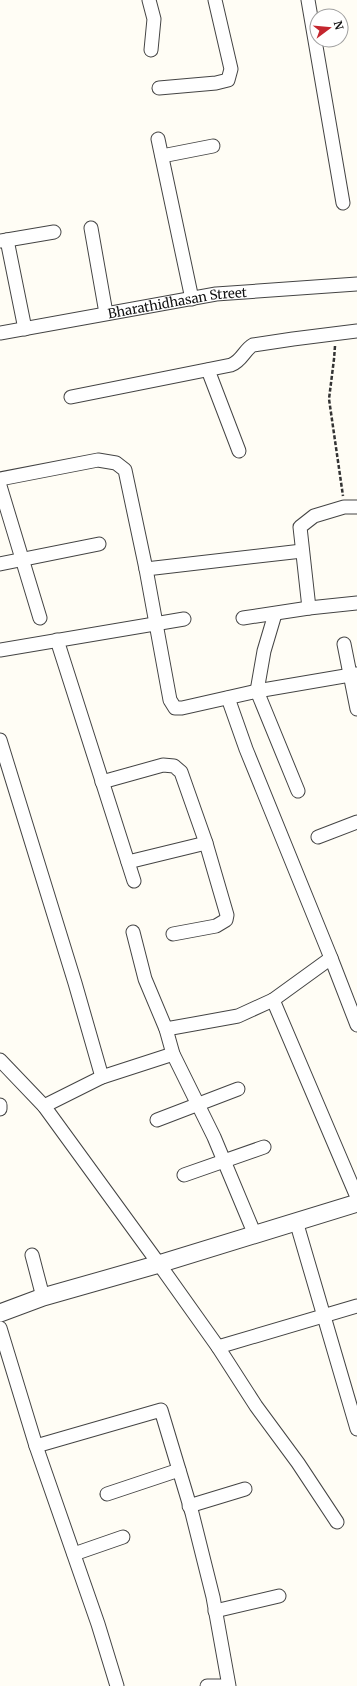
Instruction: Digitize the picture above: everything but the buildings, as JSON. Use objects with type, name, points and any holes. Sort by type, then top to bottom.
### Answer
[{"type":"street","points":[[150,0],[154,19],[151,50]]},
{"type":"street","points":[[159,88],[216,83],[228,80],[232,70],[215,0]]},
{"type":"street","points":[[308,0],[343,203]]},
{"type":"street","points":[[158,139],[192,298]]},
{"type":"street","points":[[162,156],[213,146]]},
{"type":"street","points":[[91,228],[106,313]]},
{"type":"street","points":[[25,329],[4,241],[54,232]]},
{"type":"street","name":"Bharathidhasan Street","points":[[0,333],[216,294],[357,284]]},
{"type":"street","points":[[71,397],[208,370],[236,363],[248,348],[253,345],[357,331]]},
{"type":"street","points":[[208,370],[239,451]]},
{"type":"street","points":[[0,479],[98,460],[116,463],[125,470],[157,624],[170,700],[175,708],[182,708],[257,691],[353,675]]},
{"type":"street","points":[[0,486],[24,559],[40,618]]},
{"type":"street","points":[[309,608],[300,527],[314,516],[351,507]]},
{"type":"street","points":[[0,564],[99,544]]},
{"type":"street","points":[[146,569],[302,551]]},
{"type":"street","points":[[243,618],[309,608],[357,603]]},
{"type":"street","points":[[275,614],[264,651],[257,691],[298,792]]},
{"type":"street","points":[[0,650],[184,619]]},
{"type":"street","points":[[57,640],[134,881]]},
{"type":"street","points":[[344,644],[353,675],[357,709]]},
{"type":"street","points":[[228,698],[246,749],[357,1025]]},
{"type":"street","points":[[0,740],[75,983],[102,1077]]},
{"type":"street","points":[[102,782],[163,765],[174,766],[181,772],[206,843],[225,905],[226,920],[216,926],[173,934]]},
{"type":"street","points":[[318,837],[357,822]]},
{"type":"street","points":[[128,862],[206,843]]},
{"type":"street","points":[[132,932],[145,979],[166,1029],[173,1054],[224,1161],[255,1235]]},
{"type":"street","points":[[166,1029],[238,1016],[273,1000],[330,958]]},
{"type":"street","points":[[273,1000],[357,1196]]},
{"type":"street","points":[[44,1106],[102,1077],[173,1054]]},
{"type":"street","points":[[0,1060],[44,1106],[218,1347],[256,1406],[298,1463],[337,1522]]},
{"type":"street","points":[[157,1120],[238,1089]]},
{"type":"street","points":[[0,1104],[0,1109]]},
{"type":"street","points":[[184,1176],[264,1147]]},
{"type":"street","points":[[0,1313],[42,1297],[159,1264],[296,1221],[357,1204]]},
{"type":"street","points":[[296,1221],[357,1429]]},
{"type":"street","points":[[32,1255],[42,1297]]},
{"type":"street","points":[[218,1347],[357,1306]]},
{"type":"street","points":[[0,1328],[36,1446],[98,1624],[116,1686]]},
{"type":"street","points":[[36,1446],[161,1410],[189,1506],[216,1611],[229,1686]]},
{"type":"street","points":[[107,1494],[179,1470]]},
{"type":"street","points":[[189,1506],[245,1489]]},
{"type":"street","points":[[74,1554],[123,1537]]},
{"type":"street","points":[[216,1611],[279,1596]]},
{"type":"street","points":[[206,1686],[222,1686]]},
{"type":"path","points":[[335,334],[334,359],[329,399],[351,507]]}]
